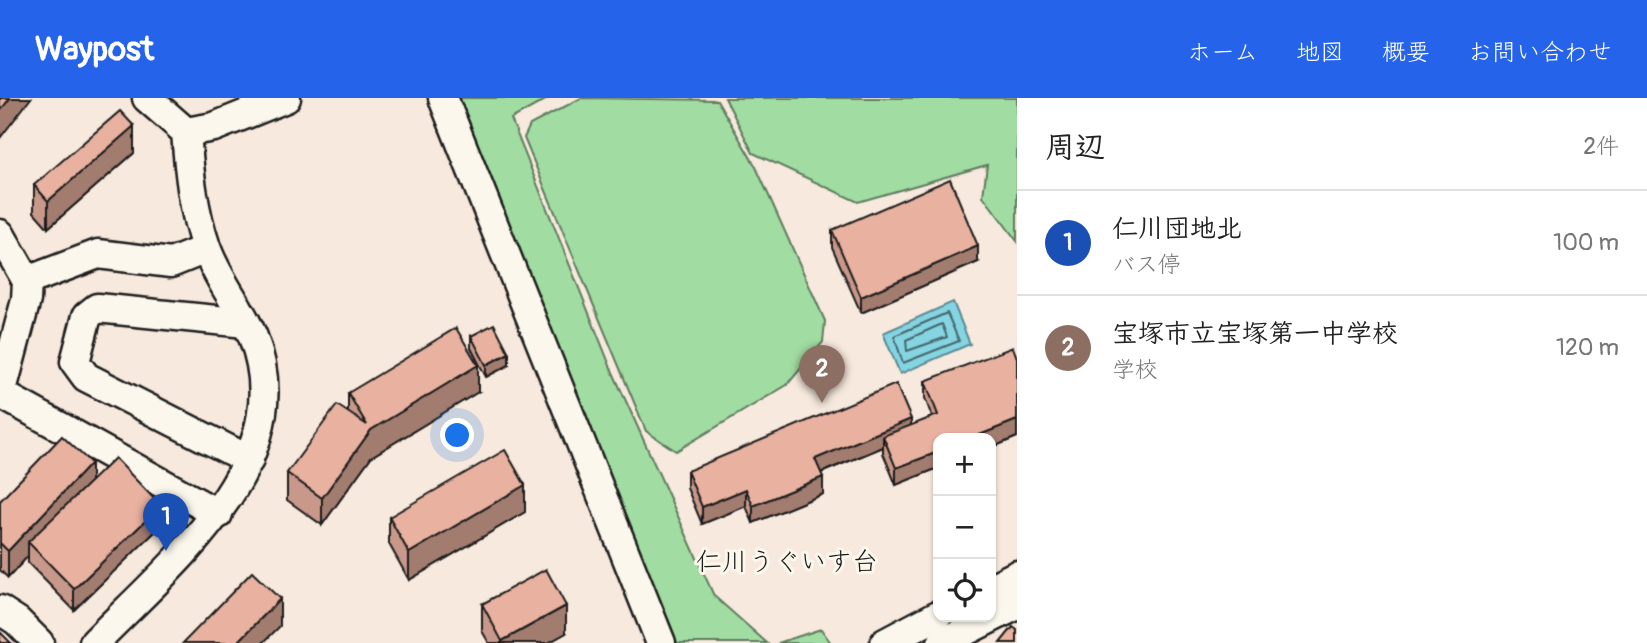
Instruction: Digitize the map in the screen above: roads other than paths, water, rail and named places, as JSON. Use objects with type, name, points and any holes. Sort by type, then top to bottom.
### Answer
[{"type":"street","points":[[94,643],[218,514],[249,460],[261,417],[262,372],[246,323],[206,249],[191,190],[186,132],[147,98]]},
{"type":"street","points":[[186,132],[214,127],[286,98]]},
{"type":"street","points":[[443,98],[661,643]]},
{"type":"street","points":[[0,234],[27,281],[26,300],[1,395],[218,514]]},
{"type":"street","points":[[27,281],[98,254],[171,263],[206,249]]},
{"type":"street","points":[[246,323],[97,308],[87,316],[75,362],[86,377],[249,460]]},
{"type":"street","points":[[996,586],[1017,575]]},
{"type":"street","points":[[942,643],[1016,607]]},
{"type":"street","points":[[0,610],[17,621],[38,643]]},
{"type":"street","points":[[885,643],[933,618]]},
{"type":"water","points":[[953,302],[970,344],[900,374],[883,333]]},
{"type":"place","name":"宝塚市立宝塚第一中学校","points":[[822,403]]},
{"type":"place","name":"仁川団地北","points":[[166,551]]},
{"type":"district","name":"仁川うぐいす台","points":[[787,561]]}]
